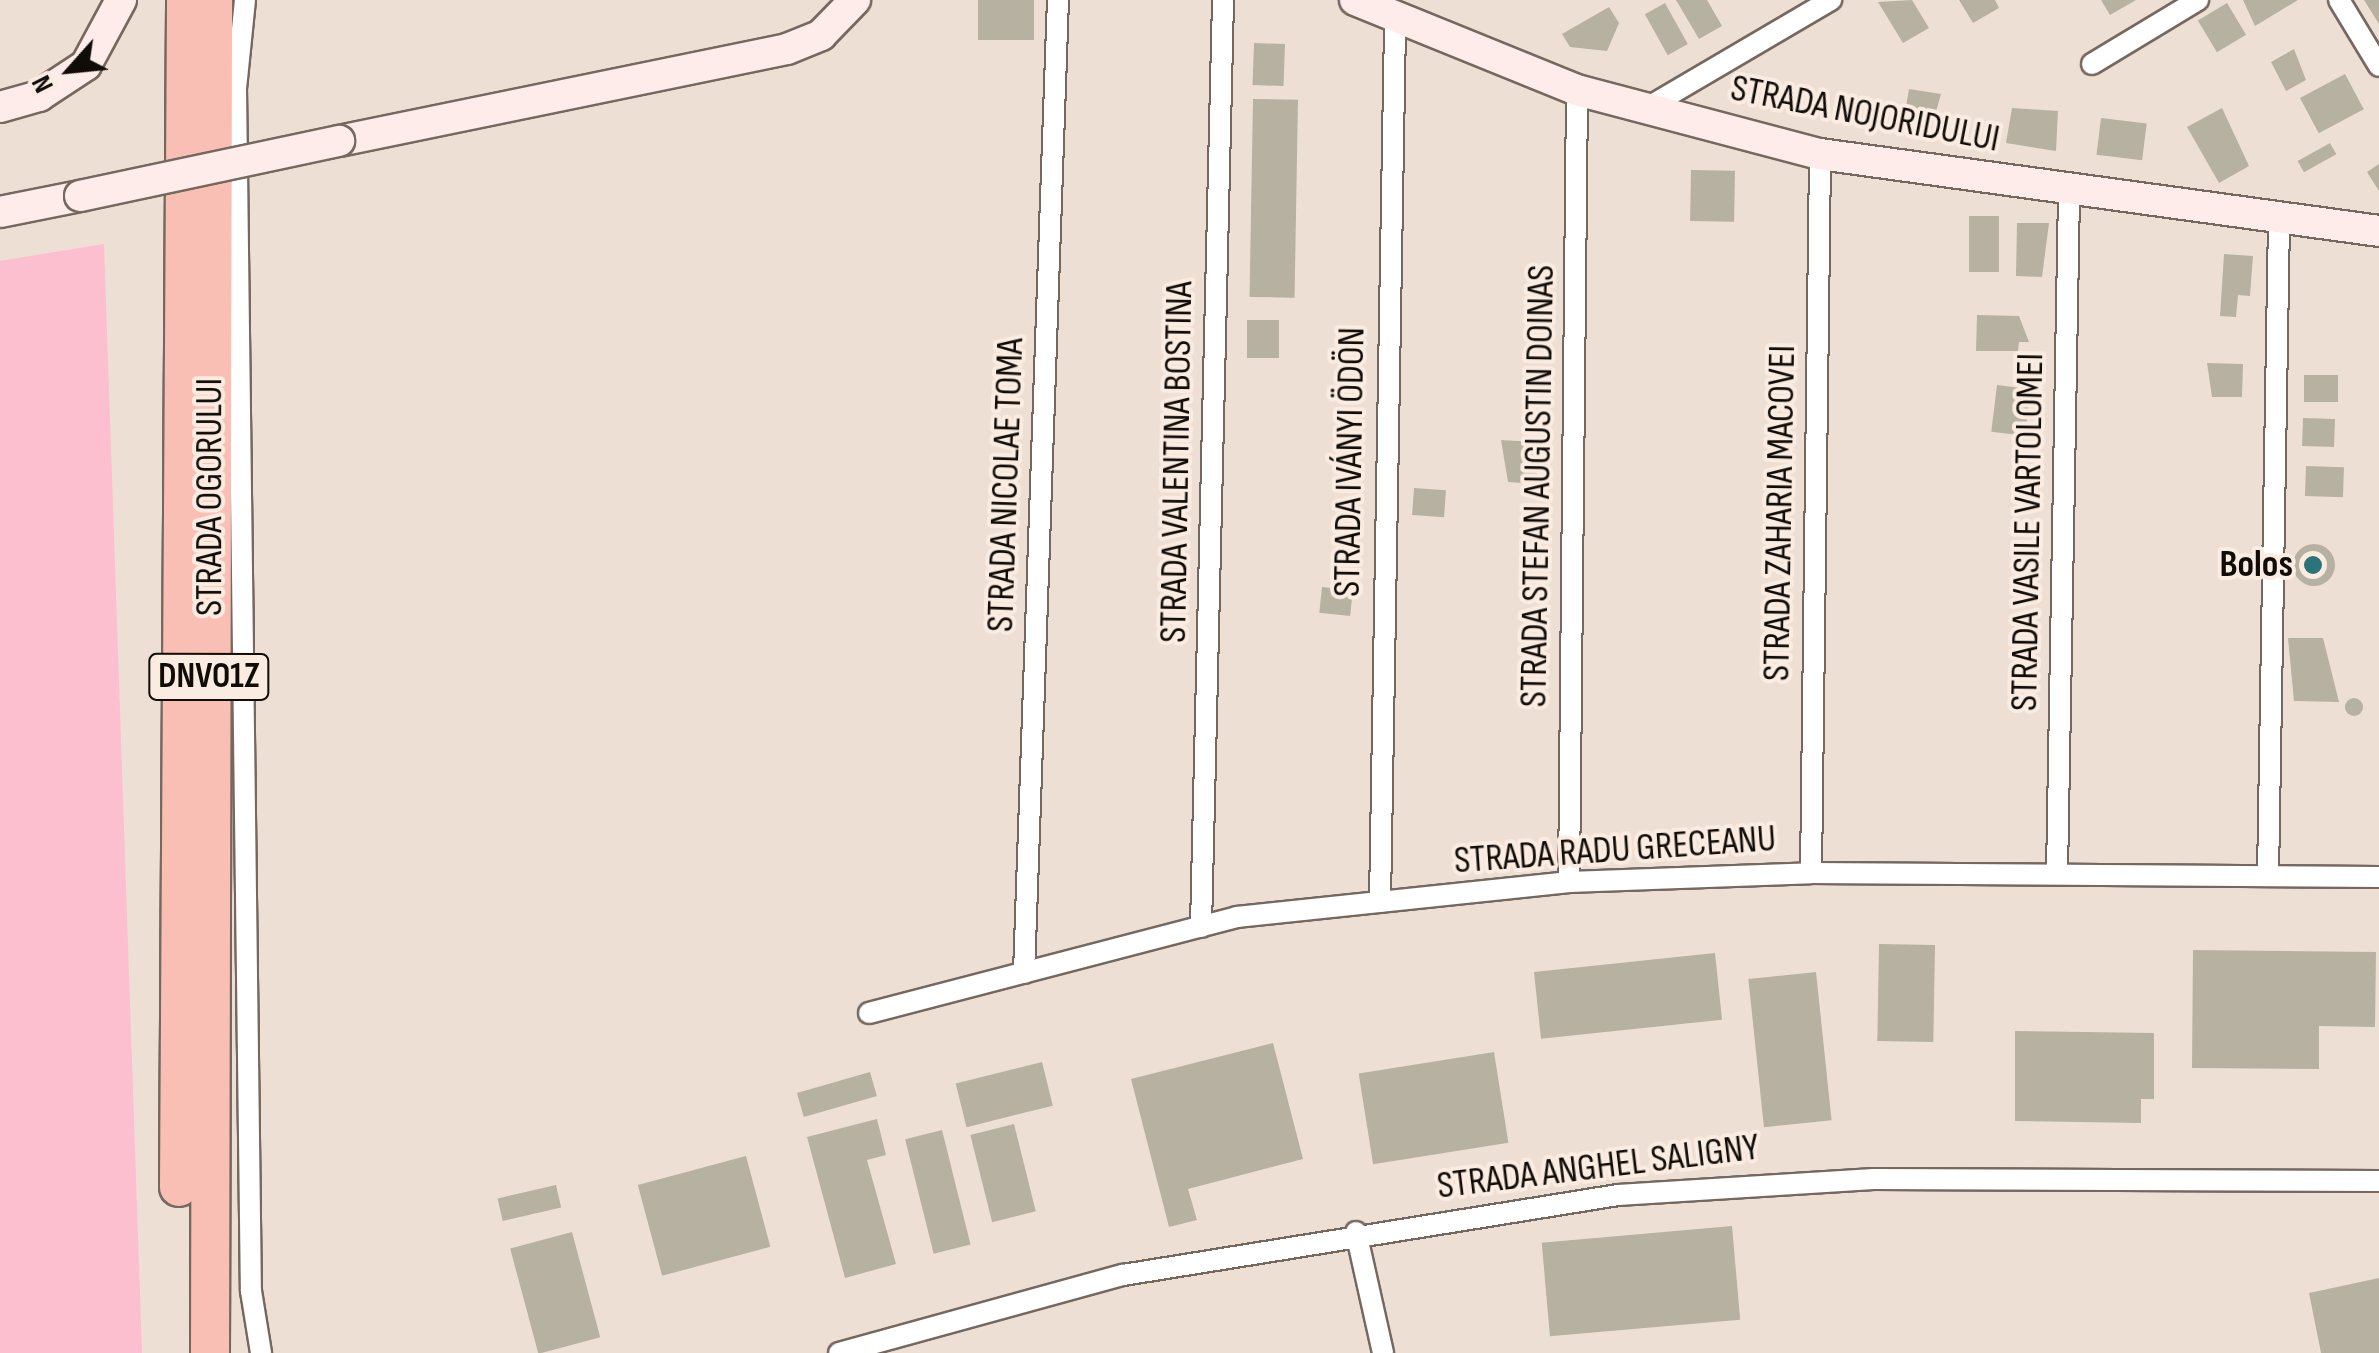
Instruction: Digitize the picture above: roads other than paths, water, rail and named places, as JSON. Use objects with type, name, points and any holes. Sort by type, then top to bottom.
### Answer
[{"type":"highway","name":"STRADA OGORULUI","points":[[184,1353],[177,1106],[186,0]]},
{"type":"highway","name":"STRADA OGORULUI","points":[[210,1353],[213,0]]},
{"type":"main road","points":[[0,107],[39,96],[86,65],[121,0]]},
{"type":"main road","points":[[0,212],[787,49],[820,34],[855,0]]},
{"type":"main road","name":"STRADA NOJORIDULUI","points":[[1355,0],[1395,12],[1577,90],[1820,154],[2379,231]]},
{"type":"street","points":[[245,0],[236,88],[250,1252],[261,1353]]},
{"type":"street","name":"STRADA NICOLAE TOMA","points":[[1024,973],[1058,0]]},
{"type":"street","name":"STRADA VALENTINA BOSTINA","points":[[1201,927],[1223,0]]},
{"type":"street","points":[[1645,108],[1831,0]]},
{"type":"street","points":[[2092,64],[2198,0]]},
{"type":"street","points":[[2339,0],[2379,66]]},
{"type":"street","name":"STRADA IVÁNYI ÖDÖN","points":[[1380,902],[1395,12]]},
{"type":"street","name":"STRADA STEFAN AUGUSTIN DOINAS","points":[[1570,882],[1577,90]]},
{"type":"street","name":"STRADA ZAHARIA MACOVEI","points":[[1811,873],[1820,154]]},
{"type":"street","name":"STRADA VASILE VARTOLOMEI","points":[[2057,874],[2069,191]]},
{"type":"street","points":[[2268,876],[2278,218]]},
{"type":"street","name":"STRADA RADU GRECEANU","points":[[869,1013],[1201,927],[1380,902],[1570,882],[1811,873],[2379,877]]},
{"type":"street","name":"STRADA ANGHEL SALIGNY","points":[[839,1353],[1123,1275],[1356,1232],[1762,1182],[2379,1181]]},
{"type":"street","points":[[1356,1232],[1383,1353]]},
{"type":"place","name":"Bolos","points":[[2313,565]]}]
